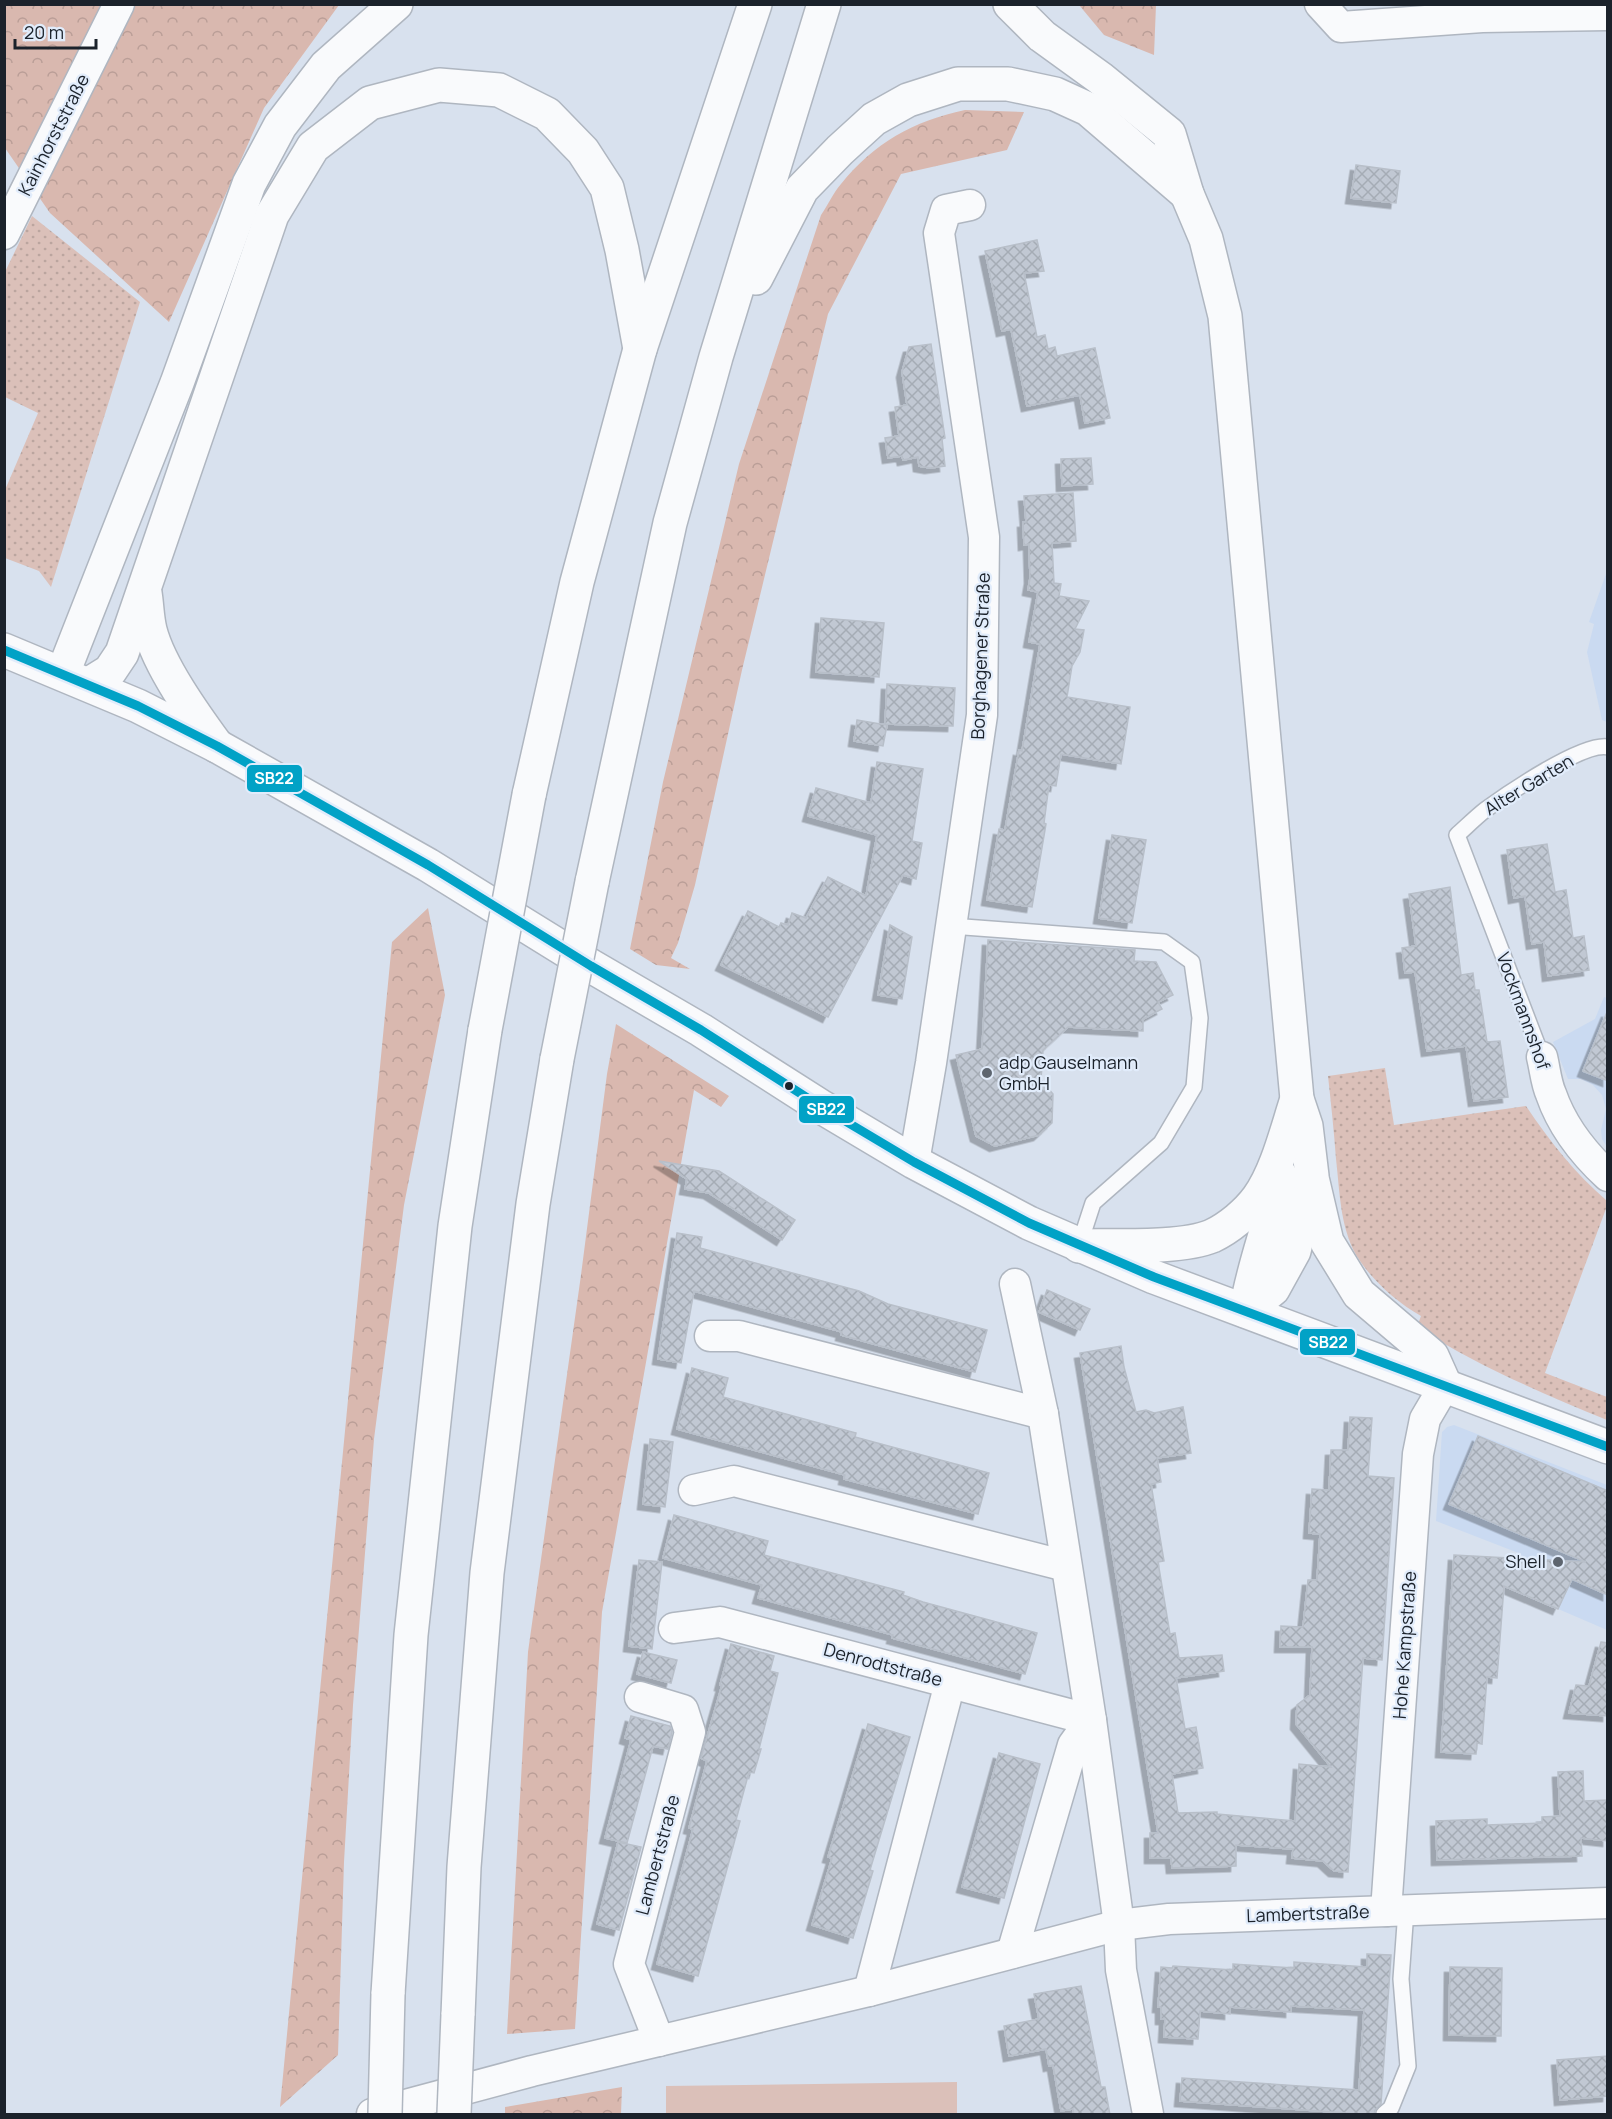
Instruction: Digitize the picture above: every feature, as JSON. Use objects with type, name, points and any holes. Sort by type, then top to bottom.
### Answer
[{"type":"main road","points":[[76,679],[177,383],[249,184],[280,126],[326,66],[396,4]]},
{"type":"main road","points":[[385,2115],[387,1994],[411,1635],[455,1226],[485,1030],[529,795],[577,582],[640,349],[755,4]]},
{"type":"main road","points":[[454,2115],[464,1867],[487,1573],[533,1204],[557,1059],[592,882],[670,523],[716,357],[824,4]]},
{"type":"main road","points":[[1010,4],[1042,36],[1100,78],[1169,135],[1187,194],[1206,239],[1225,316],[1292,1114],[1278,1187],[1250,1282],[1246,1311]]},
{"type":"main road","points":[[716,357],[802,189],[874,119],[908,100],[958,84],[1008,84],[1055,94],[1088,108],[1187,194]]},
{"type":"main road","points":[[76,679],[110,671],[122,653],[272,215],[313,147],[370,103],[439,85],[499,90],[547,114],[583,151],[607,188],[622,250],[640,349]]},
{"type":"main road","points":[[145,591],[150,630],[160,658],[198,719],[218,746]]},
{"type":"main road","points":[[4,650],[138,705],[218,746],[428,865],[914,1162],[1029,1223],[1154,1277],[1608,1447]]},
{"type":"main road","points":[[1292,1114],[1306,1126],[1312,1176],[1327,1242],[1359,1294],[1432,1356],[1445,1385]]},
{"type":"main road","points":[[1079,1245],[1146,1245],[1196,1241],[1212,1235],[1235,1221],[1258,1198],[1271,1172],[1292,1114]]},
{"type":"main road","points":[[1246,1311],[1273,1289],[1294,1251],[1312,1176]]},
{"type":"street","name":"Kainhorststraße","points":[[4,234],[119,4]]},
{"type":"street","points":[[1320,4],[1341,27],[1482,11],[1608,15]]},
{"type":"street","name":"Borghagener Straße","points":[[914,1162],[931,1063],[982,715],[984,537],[939,233],[946,210],[970,205]]},
{"type":"street","name":"Vockmannshof","points":[[1542,1057],[1550,1093],[1562,1120],[1581,1149],[1608,1176]]},
{"type":"street","points":[[1015,1284],[1043,1414],[1091,1720],[1119,1925],[1121,1970],[1148,2115]]},
{"type":"street","points":[[710,1336],[740,1336],[1043,1414]]},
{"type":"street","name":"Hohe Kampstraße","points":[[1396,1910],[1418,1454],[1425,1419],[1445,1385]]},
{"type":"street","points":[[694,1490],[734,1481],[1066,1566]]},
{"type":"street","name":"Denrodtstraße","points":[[674,1628],[720,1622],[1091,1720]]},
{"type":"street","points":[[869,1990],[950,1683]]},
{"type":"street","name":"Lambertstraße","points":[[639,1697],[683,1710],[690,1732],[629,1964],[659,2041]]},
{"type":"street","points":[[1012,1953],[1073,1746],[1091,1720]]},
{"type":"street","name":"Lambertstraße","points":[[372,2115],[532,2071],[869,1990],[1119,1925],[1169,1919],[1608,1903]]},
{"type":"lane","name":"Alter Garten","points":[[1456,835],[1484,811],[1563,760],[1600,746],[1608,747]]},
{"type":"lane","name":"Vockmannshof","points":[[1456,835],[1542,1057]]},
{"type":"lane","points":[[951,926],[1164,942],[1192,963],[1200,1018],[1194,1087],[1161,1143],[1093,1203],[1079,1245]]},
{"type":"lane","points":[[1384,2115],[1391,2108],[1408,2066],[1396,1910]]},
{"type":"shaded area","points":[[32,216],[140,302],[51,587],[39,571],[5,558],[5,490],[38,413],[5,397],[5,272]]},
{"type":"shaded area","points":[[1607,571],[1608,722],[1602,720],[1587,652],[1594,624],[1589,622]]},
{"type":"shaded area","points":[[1604,997],[1607,998],[1607,1147],[1602,1139],[1601,1130],[1606,1109],[1602,1095],[1593,1085],[1581,1079],[1568,1079],[1553,1042],[1595,1019]]},
{"type":"shaded area","points":[[1385,1068],[1394,1125],[1526,1106],[1564,1157],[1607,1201],[1545,1373],[1607,1397],[1607,1420],[1486,1366],[1417,1327],[1421,1316],[1388,1292],[1373,1277],[1353,1250],[1342,1212],[1328,1076]]},
{"type":"shaded area","points":[[1454,1425],[1607,1485],[1607,1630],[1528,1596],[1520,1579],[1521,1554],[1436,1521],[1442,1432]]},
{"type":"shaded area","points":[[957,2082],[957,2114],[666,2114],[666,2086]]},
{"type":"green space","points":[[4,5],[339,5],[264,108],[169,322],[50,213],[5,148]]},
{"type":"green space","points":[[1079,5],[1156,5],[1154,55],[1104,35]]},
{"type":"green space","points":[[965,110],[1024,112],[1007,150],[901,174],[828,314],[742,670],[695,885],[678,943],[671,958],[690,969],[656,965],[630,949],[663,782],[739,464],[821,215],[841,184],[881,145],[928,120]]},
{"type":"green space","points":[[428,908],[445,995],[404,1205],[374,1439],[353,1705],[344,1862],[338,2055],[280,2107],[392,942]]},
{"type":"green space","points":[[616,1024],[729,1096],[721,1107],[694,1090],[602,1612],[575,2029],[507,2034],[528,1652],[607,1074]]},
{"type":"green space","points":[[622,2087],[621,2114],[505,2114],[505,2107]]},
{"type":"building","points":[[1356,165],[1400,171],[1396,203],[1351,198]]},
{"type":"building","points":[[1037,240],[1044,271],[1024,273],[1037,337],[1045,335],[1048,349],[1055,347],[1057,356],[1095,348],[1110,418],[1085,423],[1080,395],[1027,406],[1011,329],[1002,331],[985,251]]},
{"type":"building","points":[[931,344],[945,438],[942,439],[945,466],[930,468],[919,466],[918,457],[903,460],[902,456],[888,458],[885,438],[899,436],[895,407],[907,405],[902,372],[909,347]]},
{"type":"building","points":[[1091,458],[1093,484],[1062,486],[1061,459]]},
{"type":"building","points":[[1073,493],[1076,541],[1052,543],[1054,583],[1061,584],[1059,596],[1089,601],[1075,629],[1084,630],[1080,652],[1072,666],[1067,697],[1130,707],[1121,764],[1061,754],[1056,786],[1049,785],[1044,823],[1046,824],[1032,907],[987,900],[999,829],[1005,830],[1019,750],[1022,751],[1040,644],[1029,642],[1038,592],[1028,590],[1029,544],[1024,545],[1023,522],[1026,522],[1024,496]]},
{"type":"building","points":[[821,618],[884,623],[879,677],[816,672]]},
{"type":"building","points":[[887,684],[955,688],[953,726],[885,724]]},
{"type":"building","points":[[857,720],[887,725],[883,746],[854,741]]},
{"type":"building","points":[[877,762],[923,769],[912,841],[922,843],[916,879],[903,875],[828,1017],[721,965],[748,911],[779,927],[781,923],[788,925],[792,913],[806,918],[828,877],[866,896],[877,835],[808,816],[816,788],[871,803]]},
{"type":"building","points":[[1112,835],[1146,840],[1132,923],[1099,918]]},
{"type":"building","points":[[1547,844],[1555,892],[1566,890],[1573,938],[1584,936],[1589,970],[1548,976],[1544,942],[1532,944],[1525,896],[1514,898],[1507,850]]},
{"type":"building","points":[[1450,887],[1461,975],[1473,973],[1475,990],[1479,990],[1487,1042],[1500,1041],[1508,1097],[1474,1101],[1466,1046],[1427,1051],[1415,972],[1405,973],[1402,948],[1416,946],[1409,894]]},
{"type":"building","points":[[890,925],[912,937],[902,999],[878,995]]},
{"type":"building","points":[[988,940],[1135,950],[1134,961],[1156,962],[1173,995],[1158,1002],[1162,1009],[1143,1019],[1143,1031],[1068,1027],[1043,1050],[1041,1080],[1053,1094],[1052,1123],[1039,1135],[995,1146],[976,1136],[956,1055],[982,1049]]},
{"type":"building","points":[[1608,1012],[1608,1081],[1583,1071]]},
{"type":"building","points":[[659,1161],[719,1171],[795,1220],[782,1240],[709,1193],[685,1189],[687,1179]]},
{"type":"building","points":[[677,1233],[702,1237],[700,1248],[859,1291],[888,1304],[987,1330],[975,1372],[694,1291],[681,1363],[658,1359]]},
{"type":"building","points":[[1047,1290],[1090,1309],[1080,1330],[1039,1312]]},
{"type":"building","points":[[1121,1346],[1136,1412],[1146,1410],[1154,1413],[1183,1407],[1191,1453],[1157,1458],[1161,1482],[1151,1484],[1164,1561],[1158,1562],[1170,1634],[1175,1633],[1179,1658],[1222,1655],[1224,1671],[1176,1678],[1185,1729],[1196,1727],[1203,1768],[1172,1774],[1178,1813],[1217,1812],[1217,1814],[1295,1821],[1299,1764],[1331,1767],[1296,1724],[1297,1705],[1310,1695],[1312,1647],[1280,1647],[1281,1626],[1303,1627],[1308,1580],[1317,1580],[1320,1534],[1309,1533],[1312,1489],[1329,1490],[1331,1450],[1348,1450],[1350,1417],[1372,1418],[1368,1476],[1394,1478],[1382,1660],[1363,1658],[1348,1872],[1334,1871],[1323,1861],[1292,1858],[1293,1849],[1236,1845],[1236,1866],[1172,1868],[1171,1858],[1150,1858],[1150,1833],[1158,1833],[1080,1353]]},
{"type":"building","points":[[692,1368],[728,1378],[723,1397],[856,1433],[855,1437],[989,1473],[978,1514],[844,1479],[845,1475],[677,1429]]},
{"type":"building","points":[[1478,1436],[1608,1491],[1608,1595],[1572,1579],[1558,1609],[1504,1586],[1497,1678],[1487,1677],[1482,1744],[1477,1743],[1476,1754],[1441,1752],[1454,1555],[1586,1562],[1449,1504]]},
{"type":"building","points":[[650,1439],[673,1442],[665,1507],[643,1504]]},
{"type":"building","points":[[674,1515],[768,1541],[764,1555],[904,1592],[903,1595],[923,1602],[1037,1633],[1025,1674],[758,1598],[762,1585],[663,1558]]},
{"type":"building","points":[[639,1560],[662,1562],[652,1649],[629,1646]]},
{"type":"building","points":[[1601,1642],[1608,1643],[1608,1716],[1569,1713],[1576,1685],[1589,1686]]},
{"type":"building","points":[[731,1644],[774,1656],[770,1671],[778,1673],[759,1749],[761,1749],[754,1773],[749,1772],[736,1820],[740,1821],[698,1976],[657,1964],[693,1829],[689,1828],[707,1761],[701,1758]]},
{"type":"building","points":[[643,1652],[677,1660],[671,1683],[637,1674]]},
{"type":"building","points":[[631,1716],[670,1726],[672,1732],[668,1749],[653,1746],[627,1843],[605,1838],[631,1740],[625,1738]]},
{"type":"building","points":[[868,1724],[910,1737],[870,1870],[873,1871],[853,1938],[812,1925],[832,1858],[828,1857]]},
{"type":"building","points":[[999,1753],[1040,1764],[1004,1898],[962,1887]]},
{"type":"building","points":[[1583,1771],[1584,1801],[1608,1800],[1608,1841],[1581,1838],[1582,1856],[1437,1860],[1436,1821],[1487,1819],[1487,1825],[1542,1823],[1542,1817],[1560,1816],[1558,1772]]},
{"type":"building","points":[[618,1842],[641,1847],[619,1930],[597,1924]]},
{"type":"building","points":[[1367,1954],[1391,1955],[1381,2104],[1375,2110],[1374,2115],[1180,2101],[1182,2078],[1359,2090],[1364,2010],[1291,2006],[1291,2012],[1230,2007],[1230,2014],[1200,2011],[1198,2039],[1164,2037],[1165,2019],[1161,2019],[1161,2007],[1158,2007],[1161,1967],[1233,1970],[1233,1964],[1294,1968],[1294,1962],[1367,1967]]},
{"type":"building","points":[[1450,1967],[1502,1968],[1501,2036],[1449,2035]]},
{"type":"building","points":[[1081,1986],[1101,2087],[1105,2087],[1110,2115],[1074,2115],[1073,2109],[1061,2111],[1053,2065],[1049,2066],[1046,2049],[1009,2056],[1004,2026],[1039,2019],[1034,1994]]},
{"type":"building","points":[[1608,2056],[1608,2096],[1560,2100],[1557,2060]]},
{"type":"transit line","name":"SB22","points":[[4,650],[138,706],[217,746],[428,865],[914,1162],[1029,1223],[1154,1277],[1608,1447]]},
{"type":"place","name":"adp Gauselmann GmbH","points":[[987,1073]]},
{"type":"place","name":"Shell","points":[[1558,1562]]}]
